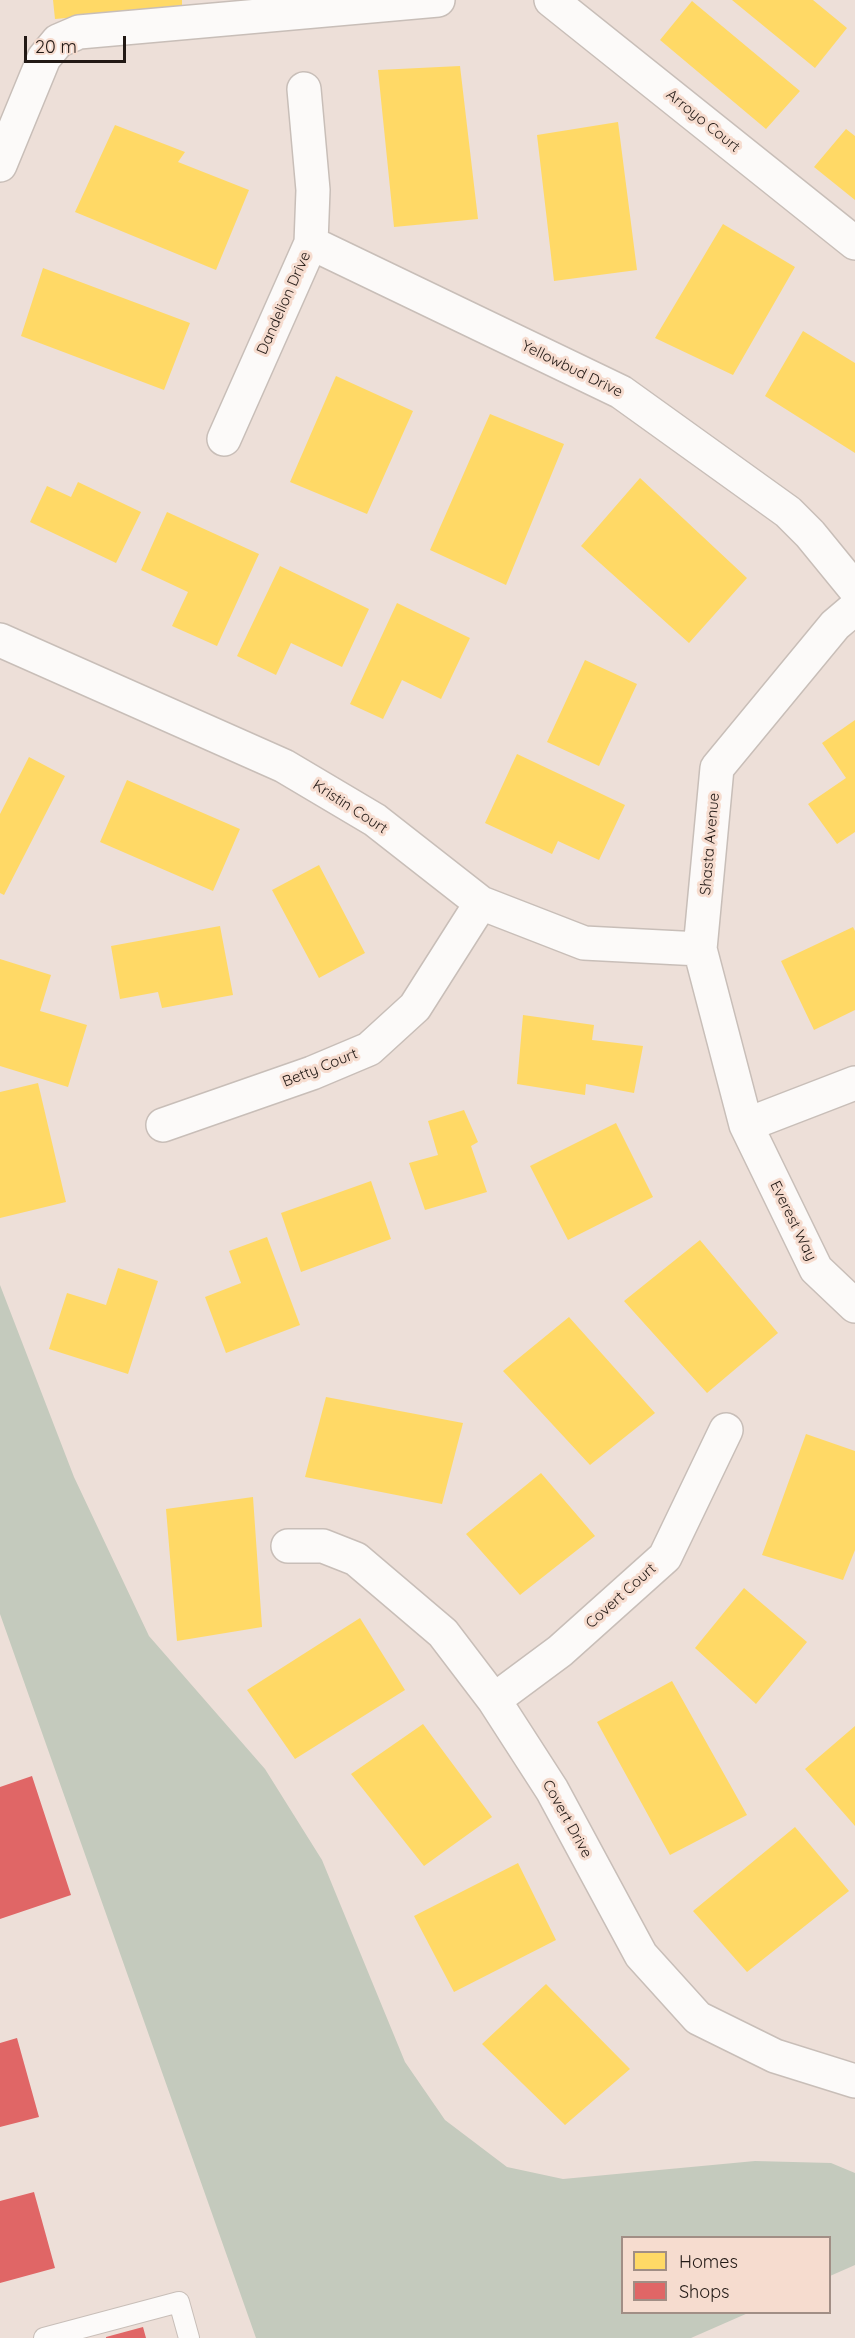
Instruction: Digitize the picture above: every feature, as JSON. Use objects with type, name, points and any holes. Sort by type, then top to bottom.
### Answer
[{"type":"street","points":[[0,165],[44,58],[58,41],[79,32],[438,0]]},
{"type":"street","name":"Arroyo Court","points":[[551,0],[855,243]]},
{"type":"street","name":"Dandelion Drive","points":[[224,439],[311,243],[313,190],[304,89]]},
{"type":"street","name":"Yellowbud Drive","points":[[311,243],[621,392],[788,512],[810,534],[855,589]]},
{"type":"street","name":"Shasta Avenue","points":[[746,1125],[700,949],[717,768],[835,625],[855,608]]},
{"type":"street","name":"Kristin Court","points":[[0,640],[284,766],[375,820],[481,903],[584,943],[700,949]]},
{"type":"street","name":"Betty Court","points":[[163,1125],[312,1073],[369,1049],[415,1007],[481,903]]},
{"type":"street","points":[[746,1125],[855,1083]]},
{"type":"street","name":"Everest Way","points":[[746,1125],[816,1269],[855,1306]]},
{"type":"street","name":"Covert Court","points":[[494,1700],[560,1651],[665,1557],[726,1430]]},
{"type":"street","name":"Covert Drive","points":[[288,1546],[323,1546],[356,1559],[443,1633],[494,1700],[552,1790],[641,1955],[698,2018],[775,2056],[855,2081]]},
{"type":"lane","points":[[44,2338],[179,2302],[189,2338]]},
{"type":"shaded area","points":[[0,1285],[74,1477],[149,1636],[265,1769],[322,1860],[405,2062],[445,2120],[507,2167],[563,2179],[755,2161],[831,2163],[855,2173],[855,2265],[831,2276],[831,2236],[621,2236],[621,2314],[746,2314],[691,2338],[256,2338],[0,1614]]},
{"type":"building: Homes","points":[[53,0],[182,0],[182,8],[55,19]]},
{"type":"building: Homes","points":[[732,0],[813,0],[847,28],[815,68]]},
{"type":"building: Homes","points":[[692,1],[800,91],[766,129],[660,40]]},
{"type":"building: Homes","points":[[460,66],[478,219],[394,227],[378,70]]},
{"type":"building: Homes","points":[[618,122],[637,270],[554,281],[537,135]]},
{"type":"building: Homes","points":[[115,125],[185,152],[178,162],[249,190],[216,270],[75,212]]},
{"type":"building: Homes","points":[[846,129],[855,136],[855,200],[814,167]]},
{"type":"building: Homes","points":[[723,224],[795,267],[733,375],[655,338]]},
{"type":"building: Homes","points":[[43,268],[190,323],[164,390],[21,336]]},
{"type":"building: Homes","points":[[803,331],[855,363],[855,453],[765,396]]},
{"type":"building: Homes","points":[[336,376],[413,411],[367,514],[290,482]]},
{"type":"building: Homes","points":[[490,414],[564,444],[506,585],[430,550]]},
{"type":"building: Homes","points":[[640,478],[747,578],[689,643],[581,546]]},
{"type":"building: Homes","points":[[78,482],[141,512],[116,563],[30,522],[47,486],[71,497]]},
{"type":"building: Homes","points":[[167,512],[259,554],[217,646],[172,626],[188,592],[141,570]]},
{"type":"building: Homes","points":[[280,566],[369,609],[342,667],[291,643],[276,675],[237,656]]},
{"type":"building: Homes","points":[[397,603],[470,638],[441,699],[402,680],[383,719],[350,704]]},
{"type":"building: Homes","points":[[585,660],[637,684],[599,766],[547,742]]},
{"type":"building: Homes","points":[[855,720],[855,832],[837,844],[808,804],[846,778],[822,743]]},
{"type":"building: Homes","points":[[517,754],[625,805],[599,860],[558,841],[552,854],[485,823]]},
{"type":"building: Homes","points":[[29,757],[65,776],[4,895],[0,893],[0,814]]},
{"type":"building: Homes","points":[[127,780],[240,829],[213,891],[100,842]]},
{"type":"building: Homes","points":[[319,865],[365,953],[319,978],[272,890]]},
{"type":"building: Homes","points":[[220,926],[233,995],[162,1008],[158,992],[120,999],[111,946]]},
{"type":"building: Homes","points":[[853,927],[855,931],[855,1010],[814,1030],[781,961]]},
{"type":"building: Homes","points":[[0,959],[51,975],[40,1011],[87,1025],[68,1087],[0,1066]]},
{"type":"building: Homes","points":[[523,1015],[594,1025],[592,1040],[643,1046],[634,1093],[586,1084],[585,1095],[517,1084]]},
{"type":"building: Homes","points":[[38,1083],[66,1202],[0,1218],[0,1092]]},
{"type":"building: Homes","points":[[464,1110],[478,1142],[471,1146],[487,1192],[425,1210],[409,1163],[438,1155],[428,1121]]},
{"type":"building: Homes","points":[[616,1123],[653,1197],[568,1240],[530,1166]]},
{"type":"building: Homes","points":[[371,1181],[391,1239],[301,1272],[281,1213]]},
{"type":"building: Homes","points":[[267,1237],[300,1325],[226,1353],[205,1297],[241,1283],[229,1251]]},
{"type":"building: Homes","points":[[700,1240],[778,1333],[707,1393],[624,1301]]},
{"type":"building: Homes","points":[[118,1268],[158,1281],[128,1374],[49,1349],[67,1293],[106,1305]]},
{"type":"building: Homes","points":[[569,1317],[655,1413],[590,1465],[503,1371]]},
{"type":"building: Homes","points":[[326,1397],[463,1423],[442,1504],[305,1477]]},
{"type":"building: Homes","points":[[806,1434],[855,1451],[855,1550],[843,1580],[762,1555]]},
{"type":"building: Homes","points":[[541,1473],[595,1536],[520,1595],[466,1534]]},
{"type":"building: Homes","points":[[253,1497],[262,1627],[177,1641],[166,1509]]},
{"type":"building: Homes","points":[[744,1588],[807,1642],[756,1704],[695,1648]]},
{"type":"building: Homes","points":[[360,1618],[405,1690],[295,1759],[247,1690]]},
{"type":"building: Homes","points":[[672,1681],[747,1815],[670,1855],[597,1722]]},
{"type":"building: Homes","points":[[423,1724],[492,1817],[424,1866],[351,1774]]},
{"type":"building: Homes","points":[[855,1726],[855,1826],[805,1769]]},
{"type":"building: Homes","points":[[795,1827],[849,1891],[747,1972],[693,1911]]},
{"type":"building: Homes","points":[[518,1863],[556,1940],[454,1992],[414,1916]]},
{"type":"building: Homes","points":[[546,1984],[630,2069],[565,2125],[482,2044]]},
{"type":"building: Shops","points":[[32,1776],[71,1895],[0,1919],[0,1787]]},
{"type":"building: Shops","points":[[17,2038],[39,2117],[0,2127],[0,2043]]},
{"type":"building: Shops","points":[[34,2192],[55,2268],[0,2283],[0,2201]]},
{"type":"building: Shops","points":[[143,2327],[146,2338],[106,2338],[106,2337]]}]
